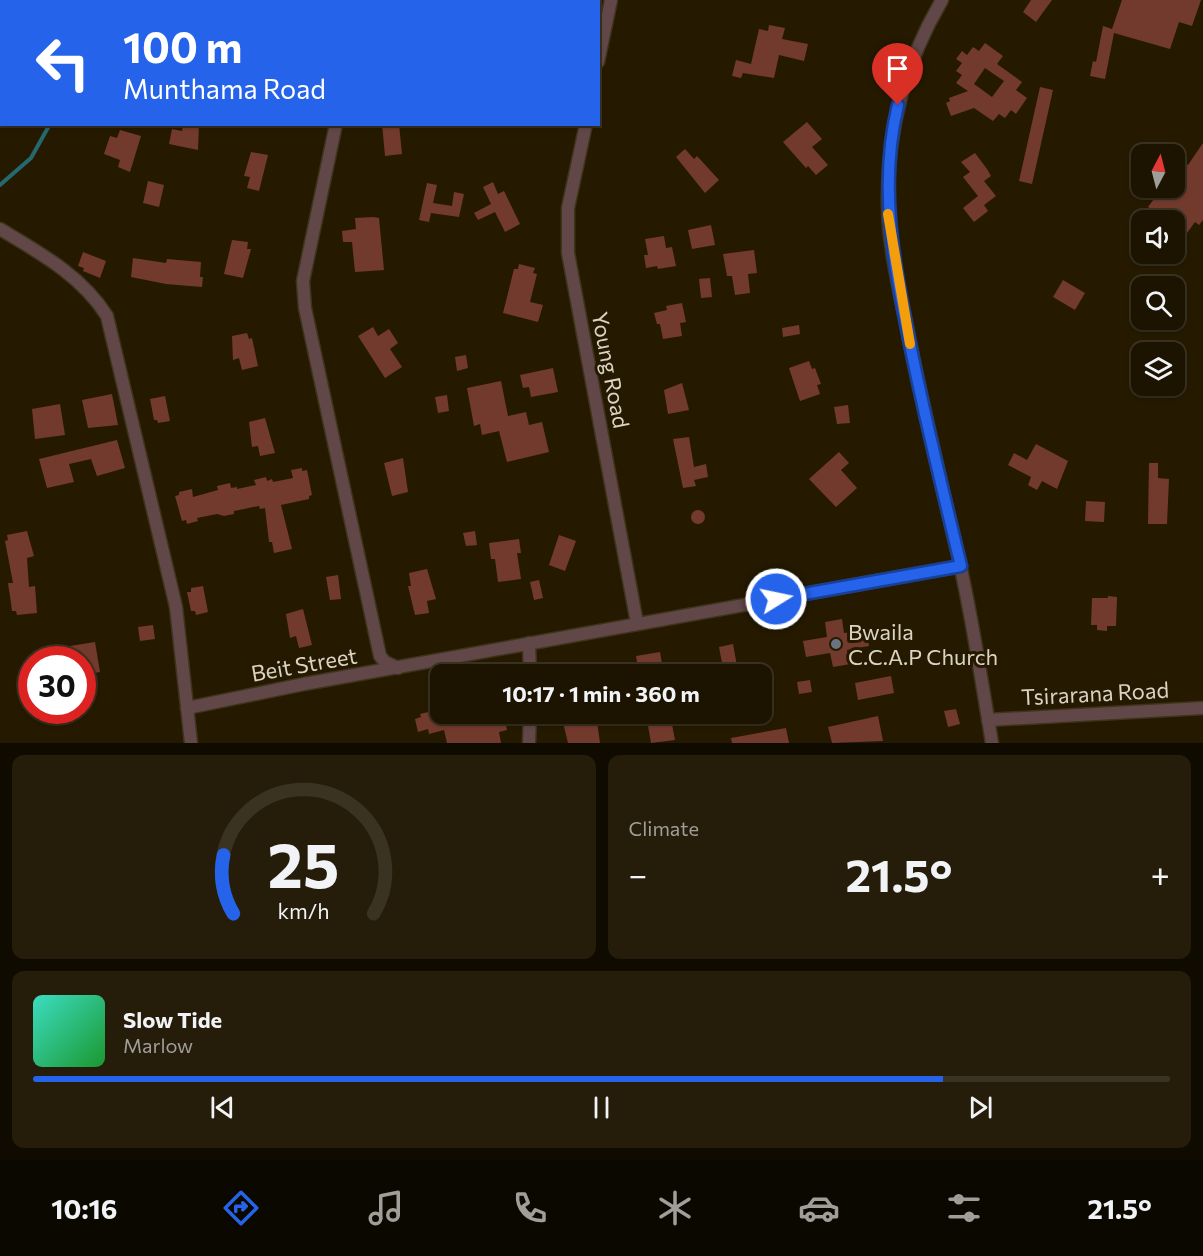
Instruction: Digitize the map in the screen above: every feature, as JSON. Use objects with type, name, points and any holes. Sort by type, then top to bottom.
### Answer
[{"type":"street","points":[[600,52],[611,0]]},
{"type":"street","points":[[942,0],[930,21],[902,91],[890,148],[888,210],[896,274],[921,399],[961,566],[992,743]]},
{"type":"street","points":[[336,126],[303,281],[305,309],[380,656],[391,666],[399,668]]},
{"type":"street","name":"Young Road","points":[[586,126],[568,208],[568,253],[637,624]]},
{"type":"street","points":[[0,229],[37,250],[75,278],[95,297],[107,316],[176,607],[191,743]]},
{"type":"street","name":"Beit Street","points":[[187,708],[304,684],[961,566]]},
{"type":"street","points":[[529,643],[530,664]]},
{"type":"street","name":"Tsirarana Road","points":[[988,720],[1203,708]]},
{"type":"street","points":[[529,743],[530,724]]},
{"type":"building","points":[[1031,0],[1052,0],[1036,22],[1023,12]]},
{"type":"building","points":[[1122,0],[1201,0],[1192,26],[1179,22],[1170,49],[1114,33],[1105,79],[1090,76],[1093,61],[1096,62],[1103,26],[1112,29]]},
{"type":"building","points":[[769,25],[785,28],[782,39],[808,44],[804,61],[779,55],[774,78],[743,73],[741,78],[732,76],[736,60],[751,64],[759,29],[768,31]]},
{"type":"building","points":[[985,43],[1003,56],[997,64],[1022,82],[1016,90],[1027,98],[1016,114],[1011,110],[1005,118],[999,114],[993,121],[974,108],[951,116],[946,103],[950,101],[949,98],[968,91],[956,83],[962,75],[956,71],[962,63],[956,59],[962,51],[967,55],[973,47],[979,51]],"holes":[[[985,68],[1004,81],[992,97],[974,84]]]},
{"type":"building","points":[[1040,87],[1053,90],[1032,184],[1019,181]]},
{"type":"building","points":[[807,122],[822,139],[812,147],[828,165],[816,175],[808,166],[806,168],[783,142]]},
{"type":"building","points":[[183,126],[199,126],[198,150],[169,144],[172,129],[182,131]]},
{"type":"building","points":[[382,126],[399,126],[402,154],[385,156]]},
{"type":"building","points":[[120,130],[141,136],[130,172],[118,167],[120,160],[104,154],[110,136],[117,138]]},
{"type":"building","points":[[1203,143],[1203,220],[1199,225],[1195,222],[1187,233],[1185,232],[1185,210],[1152,210],[1148,207],[1155,198],[1185,198],[1185,163],[1188,165]]},
{"type":"building","points":[[685,149],[694,159],[697,156],[719,180],[705,193],[676,157]]},
{"type":"building","points":[[251,152],[268,155],[259,191],[247,188],[250,177],[244,176]]},
{"type":"building","points":[[975,153],[991,176],[984,181],[996,196],[984,205],[988,211],[974,222],[963,208],[978,196],[963,177],[970,172],[961,162]]},
{"type":"building","points":[[148,181],[164,185],[159,207],[143,203]]},
{"type":"building","points":[[493,182],[498,194],[504,191],[520,224],[505,232],[495,212],[478,220],[474,213],[491,204],[483,187]]},
{"type":"building","points":[[427,183],[437,185],[433,203],[452,206],[454,192],[464,194],[459,217],[431,213],[429,222],[419,220]]},
{"type":"building","points":[[355,218],[379,218],[384,270],[355,272],[352,242],[343,242],[342,231],[356,229]]},
{"type":"building","points":[[711,225],[715,245],[692,249],[688,230]]},
{"type":"building","points":[[664,236],[666,248],[672,247],[676,266],[646,268],[644,255],[648,255],[645,239]]},
{"type":"building","points":[[232,240],[248,242],[247,249],[251,249],[243,278],[224,274]]},
{"type":"building","points":[[754,250],[757,273],[748,274],[750,293],[735,295],[732,276],[727,276],[723,254]]},
{"type":"building","points":[[83,252],[106,261],[100,278],[83,271],[84,268],[78,266]]},
{"type":"building","points":[[133,258],[166,263],[167,259],[201,262],[202,287],[166,284],[131,277]]},
{"type":"building","points":[[519,264],[535,268],[533,273],[537,274],[530,302],[543,305],[538,322],[503,313],[514,269],[518,269]]},
{"type":"building","points":[[710,278],[712,297],[701,298],[699,279]]},
{"type":"building","points":[[1063,280],[1085,293],[1075,310],[1053,297]]},
{"type":"building","points":[[682,303],[686,322],[680,323],[682,336],[663,339],[660,324],[657,324],[654,313],[667,310],[666,306]]},
{"type":"building","points":[[799,325],[800,334],[783,337],[782,328]]},
{"type":"building","points":[[373,327],[378,336],[389,329],[398,343],[390,349],[402,367],[385,378],[358,336]]},
{"type":"building","points":[[247,333],[249,339],[252,338],[258,366],[242,370],[239,358],[233,360],[232,336]]},
{"type":"building","points":[[466,355],[468,368],[457,371],[455,357]]},
{"type":"building","points":[[809,361],[812,369],[815,368],[821,384],[817,385],[820,394],[800,401],[789,368]]},
{"type":"building","points":[[553,368],[558,392],[531,397],[529,387],[523,388],[520,375]]},
{"type":"building","points":[[501,381],[508,416],[526,412],[529,425],[542,422],[549,452],[507,462],[499,431],[482,435],[480,424],[474,426],[467,388]]},
{"type":"building","points":[[682,383],[689,410],[668,414],[664,390]]},
{"type":"building","points":[[112,394],[118,425],[88,428],[82,400]]},
{"type":"building","points":[[447,395],[449,411],[438,413],[435,397]]},
{"type":"building","points":[[165,396],[170,421],[158,423],[154,420],[150,399]]},
{"type":"building","points":[[60,404],[65,435],[35,439],[32,409]]},
{"type":"building","points":[[848,405],[850,423],[837,424],[834,407]]},
{"type":"building","points":[[265,418],[275,453],[260,456],[258,446],[252,447],[249,422]]},
{"type":"building","points":[[689,437],[694,467],[706,464],[708,477],[694,480],[696,486],[683,488],[673,439]]},
{"type":"building","points":[[117,440],[125,468],[97,476],[91,459],[69,464],[74,482],[47,488],[39,459]]},
{"type":"building","points":[[1036,444],[1068,461],[1057,489],[1042,481],[1037,490],[1028,485],[1031,477],[1008,465],[1014,453],[1027,460]]},
{"type":"building","points":[[839,452],[849,463],[841,470],[857,488],[836,507],[809,479]]},
{"type":"building","points":[[403,458],[408,492],[392,496],[384,463]]},
{"type":"building","points":[[1149,463],[1158,463],[1158,478],[1169,479],[1167,524],[1148,524]]},
{"type":"building","points":[[302,468],[302,471],[307,470],[312,495],[309,499],[281,505],[292,549],[274,553],[272,542],[269,542],[265,508],[260,509],[259,506],[234,511],[234,514],[224,516],[217,514],[197,518],[198,521],[187,524],[186,520],[182,521],[175,496],[179,495],[179,492],[192,489],[193,497],[218,490],[217,486],[230,483],[231,488],[237,487],[237,489],[256,485],[254,480],[266,477],[267,481],[272,479],[273,482],[293,478],[291,470]]},
{"type":"building","points":[[1086,501],[1105,502],[1104,522],[1085,521]]},
{"type":"building","points":[[695,510],[701,510],[705,517],[701,524],[695,524],[691,520],[691,514]]},
{"type":"building","points":[[27,531],[34,556],[27,558],[29,587],[35,586],[37,613],[17,615],[16,611],[12,611],[8,583],[13,583],[5,541],[8,540],[7,535]]},
{"type":"building","points":[[475,531],[477,545],[466,546],[463,533]]},
{"type":"building","points":[[559,535],[576,541],[565,571],[549,565]]},
{"type":"building","points":[[519,539],[521,553],[517,553],[521,579],[498,582],[495,559],[491,559],[489,543]]},
{"type":"building","points":[[427,569],[436,599],[427,601],[429,613],[415,615],[408,586],[411,586],[409,573]]},
{"type":"building","points":[[338,575],[341,599],[330,600],[326,577]]},
{"type":"building","points":[[539,580],[543,598],[534,600],[530,582]]},
{"type":"building","points":[[203,586],[208,612],[196,615],[195,611],[191,611],[187,592],[191,592],[191,588]]},
{"type":"building","points":[[1108,596],[1117,597],[1116,626],[1107,626],[1107,631],[1097,630],[1097,625],[1091,625],[1092,598],[1108,598]]},
{"type":"building","points":[[303,609],[312,645],[299,648],[296,636],[290,638],[286,614]]},
{"type":"building","name":"Bwaila C.C.A.P Church","points":[[842,619],[844,633],[866,630],[869,646],[847,650],[850,664],[845,665],[833,667],[830,653],[806,657],[803,641],[827,637],[825,622]]},
{"type":"building","points":[[153,625],[155,639],[140,641],[138,627]]},
{"type":"building","points":[[95,642],[96,646],[70,646]]},
{"type":"building","points":[[733,644],[737,664],[722,664],[719,647]]},
{"type":"building","points":[[96,648],[100,672],[96,673]]},
{"type":"building","points":[[660,652],[662,664],[637,664],[636,656]]},
{"type":"building","points":[[891,676],[894,693],[858,700],[855,683]]},
{"type":"building","points":[[810,680],[812,692],[799,694],[797,682]]},
{"type":"building","points":[[956,709],[960,724],[948,727],[944,711]]},
{"type":"building","points":[[430,712],[430,724],[506,724],[507,730],[499,732],[501,743],[447,743],[444,730],[429,734],[428,729],[418,732],[415,719],[421,717],[420,714]]},
{"type":"building","points":[[878,716],[883,741],[832,743],[828,727]]},
{"type":"building","points":[[563,724],[597,724],[600,743],[568,743]]},
{"type":"building","points":[[648,724],[672,724],[675,740],[651,743]]},
{"type":"building","points":[[786,728],[789,743],[732,743],[731,738]]},
{"type":"waterway","points":[[0,185],[31,158],[49,126]]},
{"type":"slow traffic","points":[[888,214],[896,274],[910,344]]},
{"type":"place","name":"Bwaila C.C.A.P Church","points":[[836,644]]},
{"type":"route","points":[[776,599],[961,566],[933,455],[891,239],[888,180],[890,148],[898,105]]}]
